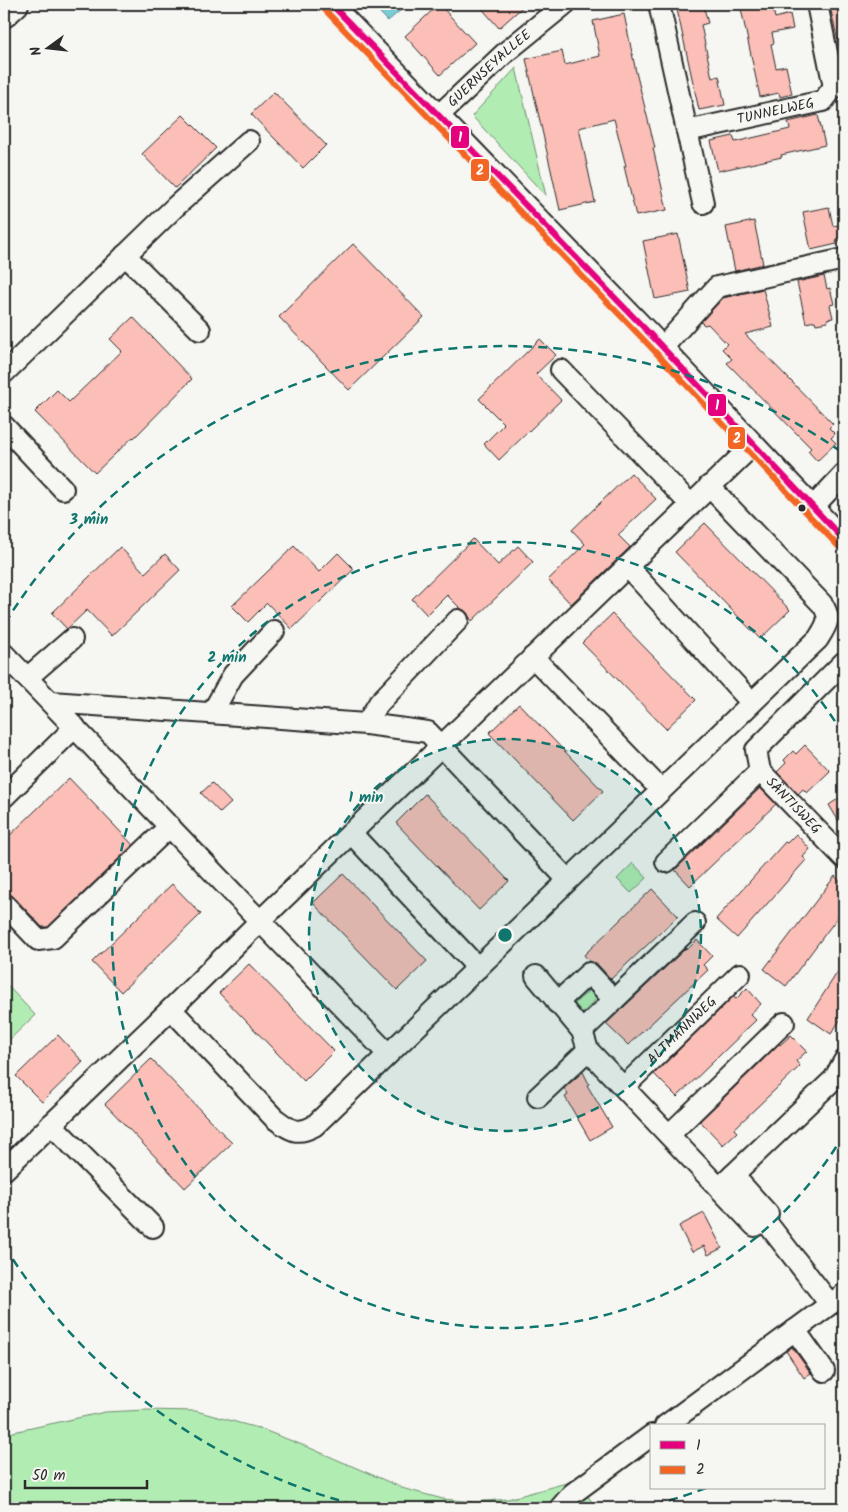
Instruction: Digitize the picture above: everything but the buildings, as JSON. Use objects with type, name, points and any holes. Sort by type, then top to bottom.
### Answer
[{"type":"main road","points":[[4,14],[15,4]]},
{"type":"street","points":[[331,4],[844,540]]},
{"type":"street","name":"GUERNSEYALLEE","points":[[438,116],[506,52],[565,4]]},
{"type":"street","points":[[660,4],[703,203]]},
{"type":"street","name":"TUNNELWEG","points":[[687,131],[822,101],[834,87],[817,4]]},
{"type":"street","points":[[4,374],[176,206],[249,141]]},
{"type":"street","points":[[125,255],[200,330]]},
{"type":"street","points":[[662,348],[717,287],[844,259]]},
{"type":"street","points":[[561,370],[690,504]]},
{"type":"street","points":[[4,426],[63,489]]},
{"type":"street","points":[[4,1170],[753,445]]},
{"type":"street","points":[[813,508],[844,474]]},
{"type":"street","points":[[172,1009],[274,1118],[292,1130],[304,1132],[314,1126],[818,639],[827,625],[828,612],[709,486]]},
{"type":"street","points":[[627,566],[751,702]]},
{"type":"street","points":[[366,724],[379,703],[458,620]]},
{"type":"street","points":[[212,713],[233,675],[274,632]]},
{"type":"street","points":[[27,678],[72,638]]},
{"type":"street","points":[[4,654],[388,1054]]},
{"type":"street","points":[[533,657],[660,790]]},
{"type":"street","name":"SÄNTISWEG","points":[[844,662],[756,750],[760,771],[844,858]]},
{"type":"street","points":[[51,702],[366,724],[428,732],[568,880]]},
{"type":"street","points":[[4,797],[75,727]]},
{"type":"street","points":[[666,862],[760,771]]},
{"type":"street","points":[[4,904],[38,940],[53,938],[170,826]]},
{"type":"street","points":[[351,833],[478,968]]},
{"type":"street","points":[[582,1031],[695,923]]},
{"type":"street","points":[[558,1003],[589,973],[614,1000]]},
{"type":"street","name":"ALTMANNWEG","points":[[624,1087],[740,974]]},
{"type":"street","points":[[536,976],[582,1031],[588,1050],[670,1134],[768,1214],[764,1219],[837,1299],[668,1424]]},
{"type":"street","points":[[670,1134],[784,1023]]},
{"type":"street","points":[[538,1097],[588,1050]]},
{"type":"street","points":[[726,1181],[834,1079],[844,1061]]},
{"type":"street","points":[[51,1124],[153,1227]]},
{"type":"street","points":[[795,1330],[824,1371]]},
{"type":"street","points":[[560,1508],[572,1494],[650,1436]]},
{"type":"green space","points":[[516,68],[546,196],[472,116]]},
{"type":"green space","points":[[633,863],[647,878],[631,893],[617,879]]},
{"type":"green space","points":[[4,982],[35,1015],[4,1045]]},
{"type":"green space","points":[[591,989],[598,996],[597,998],[584,1012],[578,1012],[574,1007],[576,1002]]},
{"type":"green space","points":[[146,1410],[196,1411],[261,1429],[405,1489],[443,1499],[475,1502],[508,1499],[577,1480],[596,1508],[4,1508],[4,1434],[105,1412]]},
{"type":"water","points":[[371,4],[408,4],[388,21]]},
{"type":"transit line","name":"1","points":[[331,4],[650,334],[844,540]]},
{"type":"transit line","name":"2","points":[[325,10],[644,340],[838,546]]}]
